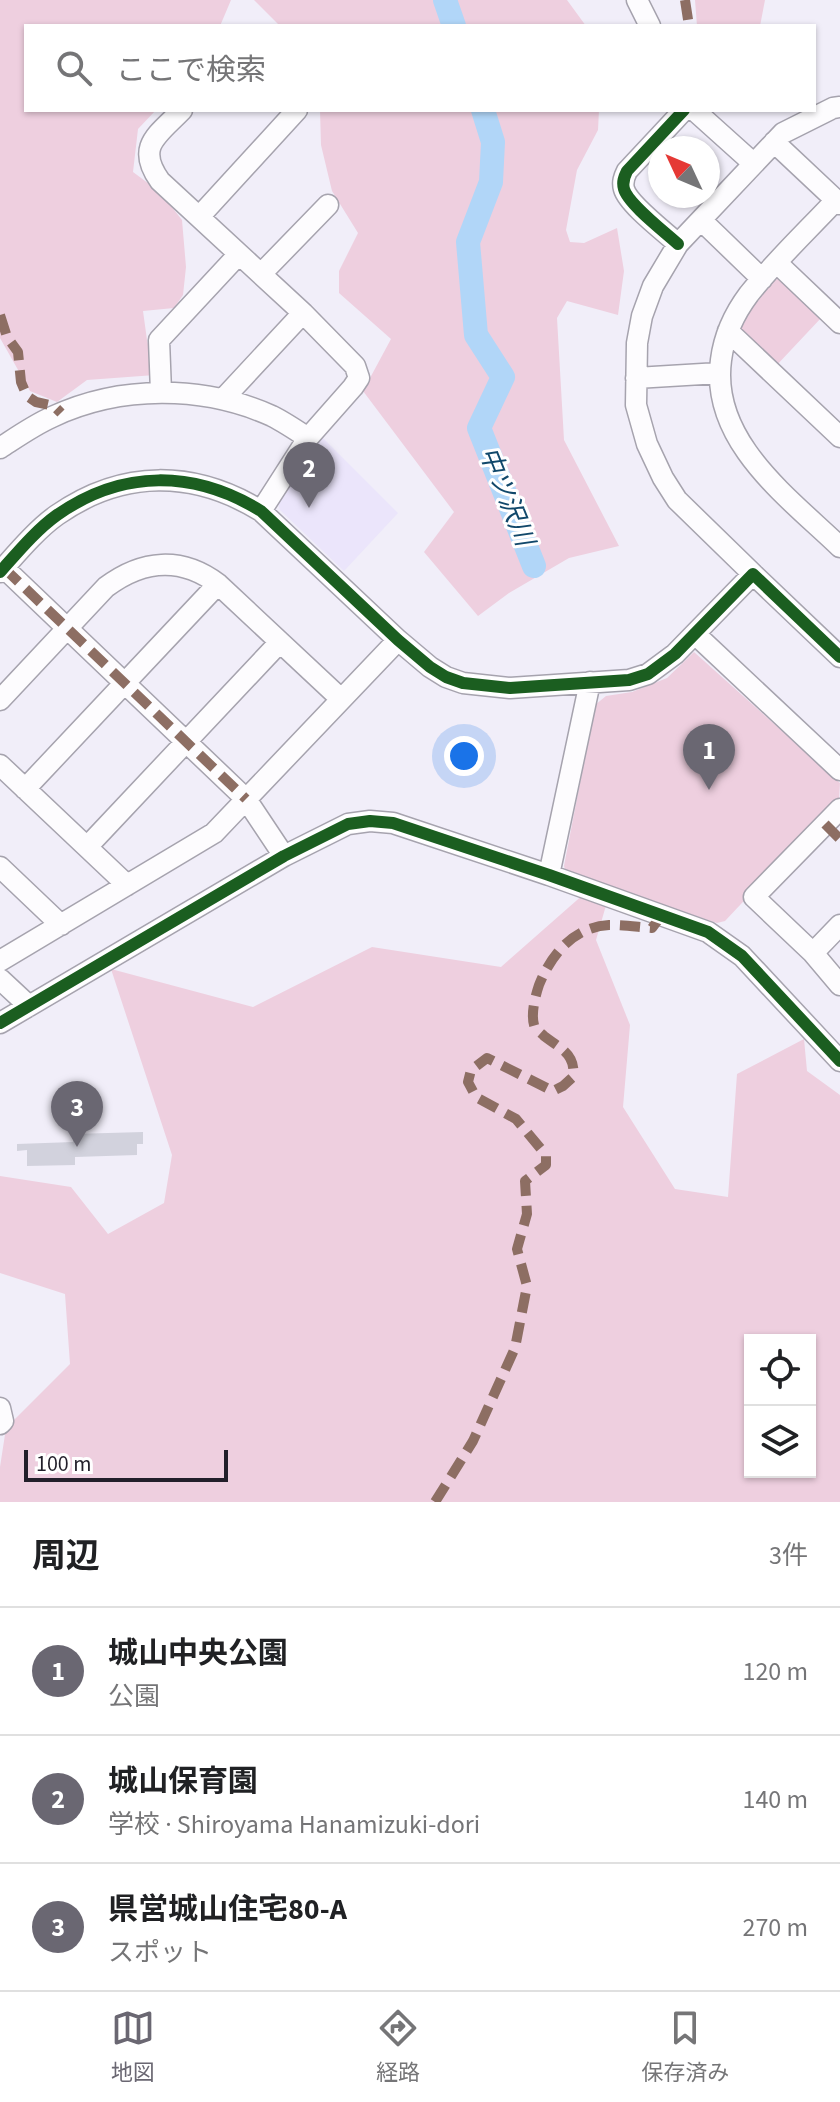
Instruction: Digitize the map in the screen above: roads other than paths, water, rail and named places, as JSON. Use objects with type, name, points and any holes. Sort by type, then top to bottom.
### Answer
[{"type":"street","points":[[637,0],[649,24]]},
{"type":"street","points":[[840,107],[783,133],[678,244],[653,286],[642,316],[636,378],[636,405],[647,444],[677,500],[840,657]]},
{"type":"street","points":[[180,112],[151,144],[148,156],[160,181],[303,313],[355,366],[359,378],[308,438],[261,511]]},
{"type":"street","points":[[199,217],[295,112]]},
{"type":"street","points":[[678,244],[630,201],[623,188],[623,179],[682,112]]},
{"type":"street","points":[[696,112],[753,163]]},
{"type":"street","points":[[774,142],[838,202],[762,279],[736,313],[728,331],[719,373],[725,411],[731,428],[768,476],[840,547]]},
{"type":"street","points":[[261,274],[328,205]]},
{"type":"street","points":[[701,220],[762,279]]},
{"type":"street","points":[[161,392],[159,340],[239,254]]},
{"type":"street","points":[[777,263],[840,323]]},
{"type":"street","points":[[223,399],[303,313]]},
{"type":"street","points":[[728,331],[840,437]]},
{"type":"street","points":[[636,378],[719,373]]},
{"type":"street","points":[[0,448],[52,417],[72,409],[111,397],[161,392],[223,399],[274,417],[308,438]]},
{"type":"street","points":[[284,856],[246,799],[2,570],[55,517],[96,493],[117,486],[167,479],[190,482],[234,496],[261,511],[430,667],[463,683],[510,688],[629,680],[648,674],[675,654],[753,574]]},
{"type":"street","points":[[0,700],[106,587],[119,578],[150,566],[180,566],[201,572],[218,584],[341,699]]},
{"type":"street","points":[[25,789],[218,584]]},
{"type":"street","points":[[695,634],[840,770]]},
{"type":"street","points":[[0,961],[214,833],[398,640]]},
{"type":"street","points":[[87,847],[280,642]]},
{"type":"street","points":[[549,875],[590,682]]},
{"type":"street","points":[[0,765],[127,885]]},
{"type":"street","points":[[840,809],[833,832],[754,897],[813,953],[840,985]]},
{"type":"street","points":[[0,1023],[284,856],[348,824],[370,821],[393,823],[708,932],[742,956],[838,1056]]},
{"type":"street","points":[[0,867],[61,925]]},
{"type":"street","points":[[813,953],[840,925]]},
{"type":"street","points":[[0,979],[29,1006]]},
{"type":"street","points":[[0,1408],[3,1421],[0,1424]]},
{"type":"waterway","name":"中ツ沢川","points":[[445,0],[453,24]]},
{"type":"waterway","name":"中ツ沢川","points":[[484,112],[493,142],[491,182],[468,242],[476,335],[503,377],[479,428],[534,566]]},
{"type":"place","name":"城山保育園","points":[[309,508]]},
{"type":"place","name":"城山中央公園","points":[[709,790]]},
{"type":"place","name":"県営城山住宅80-A","points":[[77,1147]]}]
